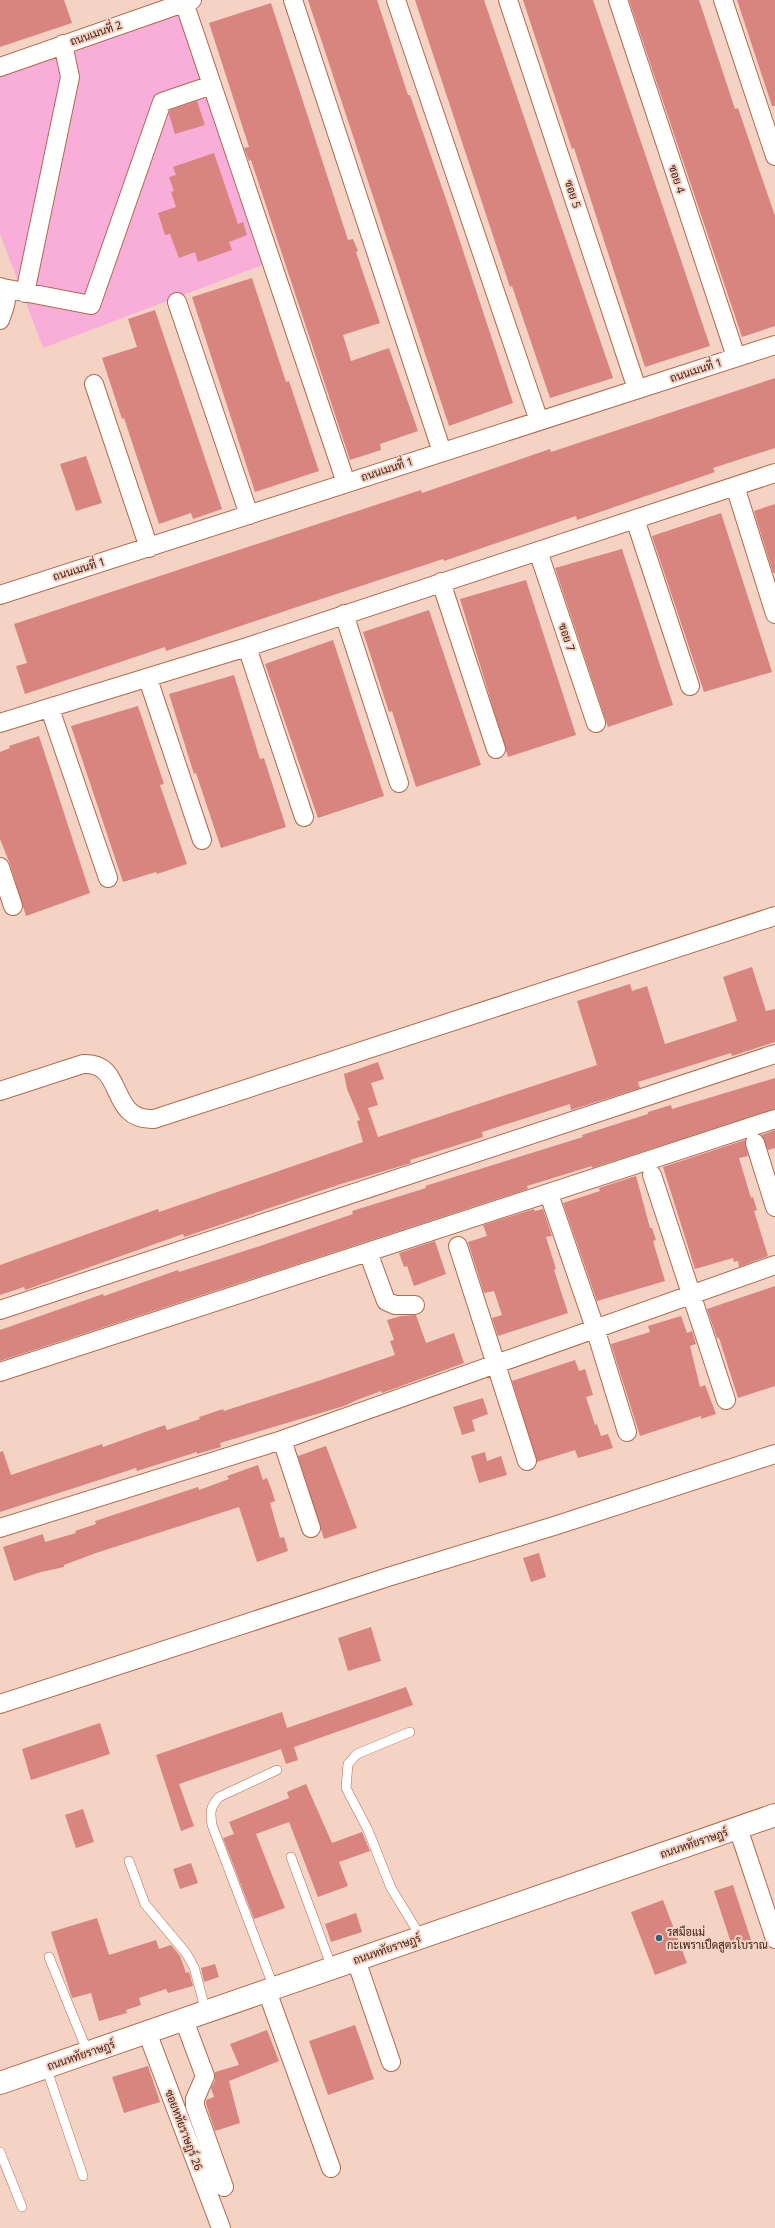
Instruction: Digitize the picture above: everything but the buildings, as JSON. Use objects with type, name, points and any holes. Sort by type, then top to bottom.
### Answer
[{"type":"main road","name":"ถนนหทัยราษฎร์","points":[[0,2083],[775,1815]]},
{"type":"street","points":[[293,0],[442,452]]},
{"type":"street","points":[[396,0],[539,421]]},
{"type":"street","name":"ซอย 5","points":[[508,0],[637,389]]},
{"type":"street","name":"ซอย 4","points":[[618,0],[736,357]]},
{"type":"street","points":[[723,0],[775,156]]},
{"type":"street","points":[[188,1],[212,85],[346,483]]},
{"type":"street","name":"ถนนเมนที่ 2","points":[[0,67],[188,1]]},
{"type":"street","points":[[25,293],[70,77],[63,44]]},
{"type":"street","points":[[1,287],[91,305],[162,102],[212,85]]},
{"type":"street","points":[[0,320],[6,298],[1,287]]},
{"type":"street","points":[[176,302],[249,515]]},
{"type":"street","name":"ถนนเมนที่ 1","points":[[0,595],[775,345]]},
{"type":"street","points":[[94,384],[149,548]]},
{"type":"street","points":[[0,723],[148,680],[344,614],[775,473]]},
{"type":"street","points":[[735,486],[775,614]]},
{"type":"street","points":[[635,519],[690,686]]},
{"type":"street","name":"ซอย 7","points":[[538,551],[596,723]]},
{"type":"street","points":[[441,582],[496,749]]},
{"type":"street","points":[[344,614],[400,783]]},
{"type":"street","points":[[248,647],[304,817]]},
{"type":"street","points":[[148,680],[202,840]]},
{"type":"street","points":[[50,709],[108,878]]},
{"type":"street","points":[[0,867],[13,906]]},
{"type":"street","points":[[0,1091],[83,1064],[93,1063],[103,1068],[110,1077],[127,1111],[143,1119],[154,1119],[775,916]]},
{"type":"street","points":[[0,1310],[775,1054]]},
{"type":"street","points":[[0,1372],[775,1119]]},
{"type":"street","points":[[755,1143],[775,1207]]},
{"type":"street","points":[[652,1175],[726,1400]]},
{"type":"street","points":[[552,1203],[627,1432]]},
{"type":"street","points":[[458,1246],[494,1364],[527,1461]]},
{"type":"street","points":[[368,1252],[386,1301],[395,1305],[415,1305]]},
{"type":"street","points":[[0,1528],[282,1440],[775,1265]]},
{"type":"street","points":[[282,1440],[311,1528]]},
{"type":"street","points":[[0,1704],[373,1582],[554,1526],[775,1454]]},
{"type":"street","points":[[738,1828],[775,1939]]},
{"type":"street","points":[[356,1960],[391,2062]]},
{"type":"street","points":[[270,1990],[331,2168]]},
{"type":"street","points":[[184,2020],[205,2076],[195,2099],[195,2106],[224,2187]]},
{"type":"street","name":"ซอยหทัยราษฎร์ 26","points":[[147,2032],[221,2228]]},
{"type":"lane","points":[[410,1732],[357,1754],[348,1764],[346,1788],[368,1830],[391,1888],[421,1937]]},
{"type":"lane","points":[[270,1990],[212,1825],[210,1811],[212,1804],[219,1797],[277,1770]]},
{"type":"lane","points":[[291,1857],[332,1968]]},
{"type":"lane","points":[[129,1861],[146,1904],[186,1953],[191,1962],[206,2012]]},
{"type":"lane","points":[[49,1957],[88,2053]]},
{"type":"lane","points":[[46,2067],[83,2176]]},
{"type":"lane","points":[[0,2152],[22,2207]]},
{"type":"shaded area","points":[[181,4],[273,261],[43,348],[0,234],[0,66]]},
{"type":"place","name":"รสมือแม่ กะเพราเป็ดสูตรโบราณ","points":[[659,1938]]}]
